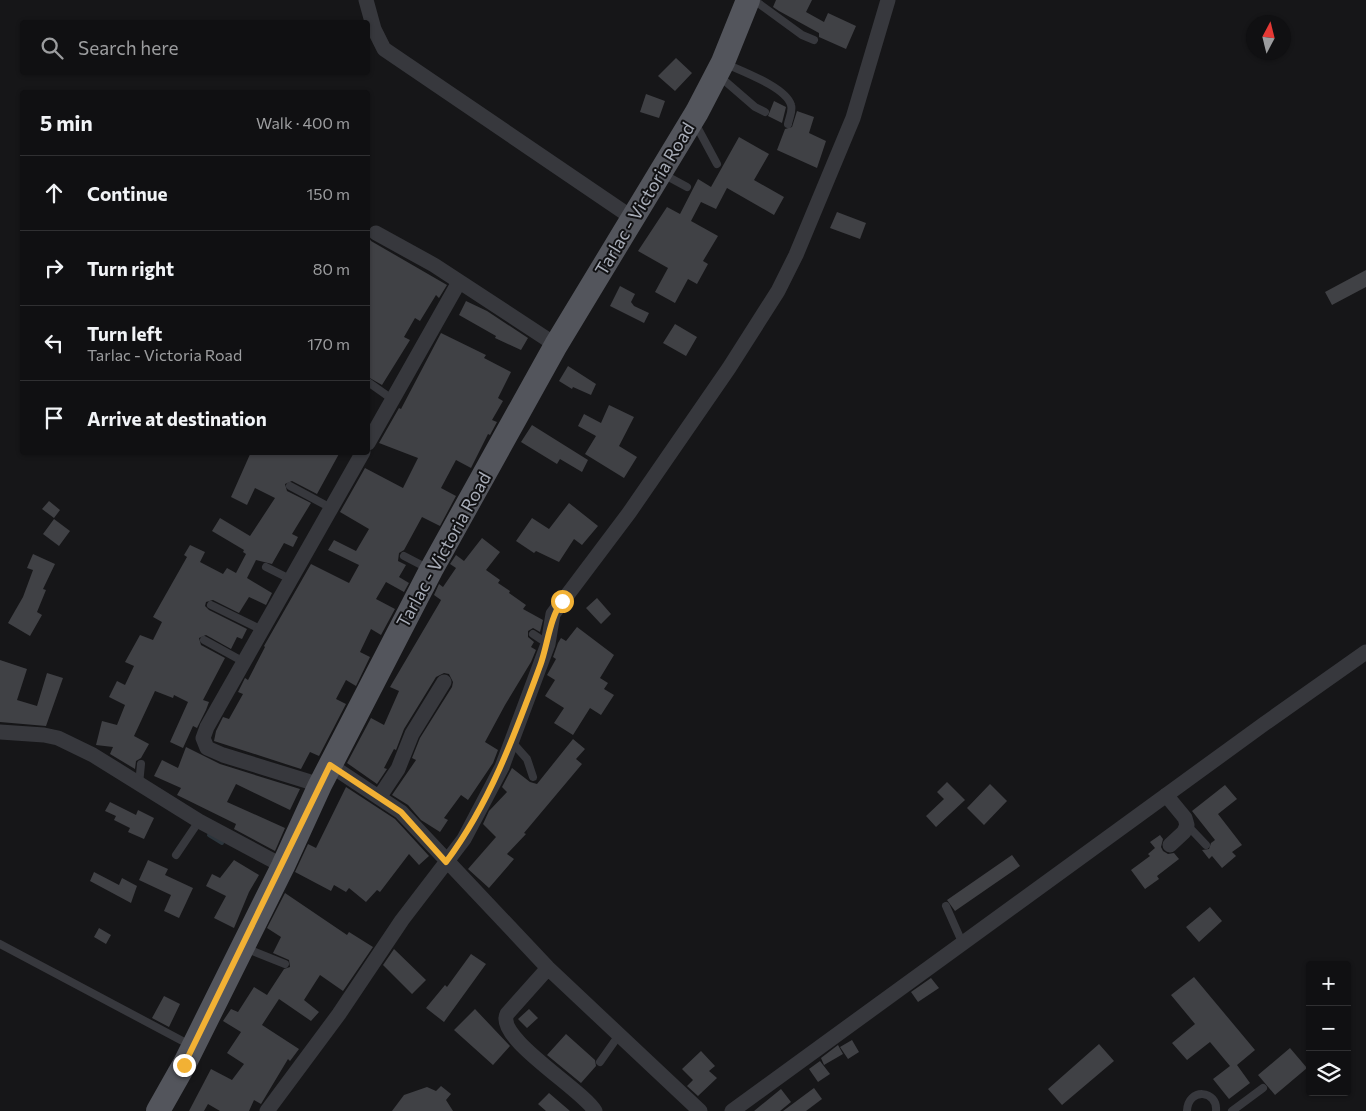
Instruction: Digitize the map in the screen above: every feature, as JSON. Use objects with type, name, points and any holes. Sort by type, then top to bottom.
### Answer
[{"type":"main road","name":"Tarlac - Victoria Road","points":[[158,1111],[283,866],[325,775],[431,570],[556,345],[693,119],[720,68],[748,0]]},
{"type":"street","points":[[366,0],[374,29],[384,49],[634,219]]},
{"type":"street","points":[[267,1111],[339,1014],[402,920],[464,838],[502,767],[548,644],[553,614],[629,513],[729,368],[778,291],[796,255],[853,118],[888,0]]},
{"type":"street","points":[[376,233],[460,282],[556,345]]},
{"type":"street","points":[[370,440],[460,282]]},
{"type":"street","points":[[360,455],[207,727],[203,738],[206,746],[223,755],[325,775],[380,796],[401,812],[446,862],[548,968],[700,1111]]},
{"type":"street","points":[[732,1111],[962,942],[1366,652]]},
{"type":"street","points":[[380,796],[401,764],[412,734],[444,682]]},
{"type":"street","points":[[0,732],[58,738],[93,755],[199,820],[283,866]]},
{"type":"street","points":[[1166,795],[1185,818],[1187,825],[1184,832],[1170,845]]},
{"type":"street","points":[[548,968],[504,1018],[506,1028],[529,1053],[570,1085],[595,1111]]},
{"type":"lane","points":[[754,0],[802,35],[814,40]]},
{"type":"lane","points":[[720,68],[756,107],[765,112]]},
{"type":"lane","points":[[720,68],[769,84],[786,96],[792,107],[788,124]]},
{"type":"lane","points":[[693,119],[717,164]]},
{"type":"lane","points":[[661,173],[687,187]]},
{"type":"lane","points":[[370,383],[392,399]]},
{"type":"lane","points":[[290,486],[331,508]]},
{"type":"lane","points":[[404,556],[431,570]]},
{"type":"lane","points":[[266,567],[290,579]]},
{"type":"lane","points":[[212,605],[262,630]]},
{"type":"lane","points":[[533,634],[548,644]]},
{"type":"lane","points":[[204,640],[244,662]]},
{"type":"lane","points":[[511,741],[526,759],[533,777]]},
{"type":"lane","points":[[139,784],[141,764]]},
{"type":"lane","points":[[176,855],[199,820]]},
{"type":"lane","points":[[1187,825],[1206,846]]},
{"type":"lane","points":[[946,906],[962,942]]},
{"type":"lane","points":[[0,944],[192,1047]]},
{"type":"lane","points":[[241,946],[285,964]]},
{"type":"lane","points":[[600,1062],[619,1035]]},
{"type":"lane","points":[[1232,1111],[1263,1088]]},
{"type":"lane","points":[[1187,1111],[1187,1103],[1193,1096],[1202,1094],[1212,1097],[1217,1105],[1216,1111]]},
{"type":"building","points":[[776,0],[812,0],[806,12],[824,22],[828,13],[856,26],[846,49],[819,37],[819,33],[773,7]]},
{"type":"building","points":[[676,58],[692,73],[675,91],[658,76]]},
{"type":"building","points":[[646,94],[665,101],[659,118],[640,112]]},
{"type":"building","points":[[774,101],[786,107],[782,123],[768,116]]},
{"type":"building","points":[[797,111],[814,117],[809,133],[826,141],[817,168],[777,150],[785,129],[792,127]]},
{"type":"building","points":[[739,137],[769,154],[754,180],[784,197],[774,215],[727,188],[716,209],[701,202],[691,221],[718,236],[703,261],[708,264],[697,284],[688,279],[675,303],[655,292],[668,268],[638,251],[667,207],[680,214],[698,179],[711,187]]},
{"type":"building","points":[[837,212],[866,223],[860,239],[830,228]]},
{"type":"building","points":[[370,239],[447,285],[439,298],[436,295],[420,321],[415,318],[404,337],[410,340],[382,385],[370,378]]},
{"type":"building","points":[[1366,270],[1366,287],[1332,305],[1325,292]]},
{"type":"building","points":[[620,286],[635,294],[631,302],[634,306],[649,313],[644,323],[610,306]]},
{"type":"building","points":[[466,301],[487,311],[528,338],[521,350],[495,338],[496,336],[459,315]]},
{"type":"building","points":[[675,324],[697,337],[686,356],[663,343]]},
{"type":"building","points":[[441,333],[486,355],[484,358],[511,372],[498,398],[503,401],[492,420],[497,422],[490,435],[488,434],[471,468],[456,460],[441,488],[456,496],[440,526],[422,517],[404,550],[399,553],[398,561],[406,565],[399,577],[409,583],[404,592],[386,582],[376,599],[395,609],[381,635],[371,629],[360,652],[370,657],[356,686],[346,680],[336,699],[346,704],[319,756],[310,752],[301,769],[214,741],[216,731],[223,717],[229,719],[243,694],[238,692],[245,678],[248,680],[264,646],[311,564],[349,583],[359,565],[328,550],[334,540],[356,551],[369,529],[340,512],[365,468],[403,488],[418,458],[379,443],[399,408],[401,409]]},
{"type":"building","points":[[568,366],[596,384],[591,395],[573,387],[572,389],[559,381]]},
{"type":"building","points":[[609,405],[634,417],[619,446],[637,457],[624,478],[585,454],[596,436],[578,426],[584,414],[601,423]]},
{"type":"building","points":[[532,425],[588,460],[582,472],[560,459],[557,464],[521,442]]},
{"type":"building","points":[[250,455],[338,455],[317,494],[292,481],[285,484],[287,491],[311,503],[292,534],[298,537],[293,547],[284,543],[272,564],[256,560],[247,578],[272,593],[266,605],[249,597],[239,613],[213,600],[206,602],[205,606],[209,610],[247,629],[242,639],[237,637],[231,649],[206,635],[199,638],[201,645],[225,658],[203,700],[209,702],[206,710],[197,728],[193,726],[183,748],[170,742],[188,702],[174,695],[173,698],[155,691],[134,736],[149,744],[141,758],[136,761],[135,769],[110,754],[113,747],[96,745],[102,721],[117,725],[125,705],[109,697],[117,681],[125,685],[134,666],[125,662],[140,635],[153,640],[162,622],[153,617],[187,557],[184,555],[190,545],[205,552],[200,562],[223,574],[227,568],[236,573],[246,554],[243,552],[244,550],[212,531],[220,518],[250,536],[275,498],[255,488],[247,505],[231,497]]},
{"type":"building","points":[[49,501],[60,510],[54,518],[42,509]]},
{"type":"building","points":[[569,503],[598,526],[582,545],[574,539],[559,562],[536,551],[534,553],[516,541],[532,518],[549,529]]},
{"type":"building","points":[[54,519],[70,531],[59,546],[43,534]]},
{"type":"building","points":[[482,538],[500,552],[486,570],[500,580],[498,583],[510,591],[509,593],[526,605],[523,609],[543,620],[540,632],[533,628],[528,631],[528,637],[534,642],[531,647],[536,650],[485,742],[498,750],[493,763],[468,800],[461,795],[444,818],[448,820],[440,832],[421,820],[408,805],[392,795],[416,760],[412,758],[420,738],[452,687],[453,682],[449,674],[444,673],[436,677],[404,729],[396,750],[394,749],[384,768],[387,769],[377,784],[347,763],[371,718],[384,725],[399,691],[390,687],[441,600],[434,595],[439,584],[443,587],[456,568],[450,564],[456,555],[464,561]]},
{"type":"building","points":[[33,554],[55,564],[43,589],[46,590],[37,612],[42,615],[30,636],[8,623],[23,597],[33,570],[27,568]]},
{"type":"building","points":[[597,598],[611,614],[601,624],[586,608]]},
{"type":"building","points":[[577,627],[614,655],[600,678],[608,683],[604,689],[614,695],[601,715],[590,708],[573,735],[554,723],[564,708],[545,696],[555,680],[547,675],[556,659],[553,657],[558,643],[561,638],[566,641]]},
{"type":"building","points":[[0,660],[27,669],[17,700],[37,706],[47,673],[63,678],[46,726],[0,722]]},
{"type":"building","points":[[573,739],[585,749],[576,759],[582,764],[524,833],[526,834],[507,854],[514,859],[489,888],[468,869],[496,837],[483,824],[489,811],[507,792],[502,787],[512,768],[530,782],[537,784]]},
{"type":"building","points":[[186,747],[220,764],[300,789],[290,810],[236,784],[227,802],[285,828],[275,851],[234,829],[236,824],[177,795],[181,788],[154,776],[162,760],[178,768]]},
{"type":"building","points":[[947,782],[965,800],[936,827],[926,816],[944,799],[937,792]]},
{"type":"building","points":[[990,784],[1007,801],[984,825],[967,808]]},
{"type":"building","points":[[1225,785],[1237,799],[1218,814],[1242,845],[1232,852],[1236,856],[1222,868],[1212,856],[1209,859],[1202,850],[1209,849],[1211,843],[1215,840],[1192,811]]},
{"type":"building","points":[[346,787],[395,819],[429,856],[419,865],[409,854],[380,892],[377,890],[366,902],[349,888],[346,892],[334,885],[331,891],[295,872],[308,844],[316,848]]},
{"type":"building","points":[[110,802],[136,815],[138,810],[154,818],[144,839],[128,832],[130,828],[114,820],[116,816],[105,811]]},
{"type":"building","points":[[1160,835],[1163,839],[1161,847],[1163,851],[1168,854],[1174,853],[1179,859],[1157,876],[1159,879],[1145,889],[1131,870],[1150,856],[1148,854],[1155,848],[1150,842]]},
{"type":"building","points":[[1012,855],[1020,866],[955,911],[947,900]]},
{"type":"building","points":[[148,860],[168,869],[165,875],[193,888],[179,918],[164,911],[171,895],[139,880]]},
{"type":"building","points":[[234,860],[259,875],[249,892],[234,928],[214,918],[226,896],[206,886],[212,874],[220,878]]},
{"type":"building","points":[[94,872],[119,885],[122,878],[137,886],[131,903],[90,881]]},
{"type":"building","points":[[285,893],[347,935],[349,932],[373,947],[343,991],[320,975],[304,1000],[319,1012],[311,1021],[279,999],[262,1025],[299,1049],[290,1061],[288,1059],[261,1104],[254,1100],[249,1111],[220,1111],[208,1104],[204,1111],[189,1111],[211,1069],[232,1080],[244,1064],[227,1053],[241,1032],[223,1021],[231,1009],[238,1012],[254,987],[267,995],[284,969],[290,967],[289,960],[273,953],[281,937],[267,928]]},
{"type":"building","points":[[1210,907],[1222,921],[1199,942],[1186,927]]},
{"type":"building","points":[[99,928],[111,935],[106,944],[94,937]]},
{"type":"building","points":[[394,949],[426,980],[412,994],[383,965]]},
{"type":"building","points":[[471,954],[486,964],[444,1022],[426,1008],[445,985],[447,987]]},
{"type":"building","points":[[1194,977],[1255,1050],[1237,1065],[1250,1083],[1229,1099],[1213,1079],[1230,1066],[1210,1042],[1187,1060],[1172,1043],[1195,1024],[1171,995]]},
{"type":"building","points":[[931,978],[939,988],[918,1002],[911,992]]},
{"type":"building","points":[[164,996],[180,1004],[169,1027],[152,1018]]},
{"type":"building","points":[[475,1009],[510,1046],[493,1065],[454,1030]]},
{"type":"building","points":[[529,1009],[538,1018],[527,1028],[518,1019]]},
{"type":"building","points":[[566,1034],[595,1060],[596,1066],[581,1083],[547,1055]]},
{"type":"building","points":[[852,1040],[859,1052],[848,1059],[840,1047]]},
{"type":"building","points":[[1099,1044],[1114,1061],[1062,1105],[1048,1089]]},
{"type":"building","points":[[838,1045],[843,1054],[824,1065],[821,1058]]},
{"type":"building","points":[[1290,1048],[1306,1067],[1275,1095],[1258,1075]]},
{"type":"building","points":[[701,1051],[715,1066],[709,1071],[717,1078],[698,1096],[687,1086],[693,1080],[682,1069]]},
{"type":"building","points":[[820,1061],[830,1074],[818,1082],[809,1069]]},
{"type":"building","points":[[441,1086],[451,1094],[446,1100],[453,1111],[392,1111],[404,1095],[427,1087],[436,1091]]},
{"type":"building","points":[[814,1088],[822,1099],[806,1111],[783,1111]]},
{"type":"building","points":[[781,1089],[791,1102],[780,1111],[754,1111]]},
{"type":"building","points":[[549,1093],[570,1111],[546,1111],[538,1104]]},
{"type":"waterway","points":[[209,835],[222,843]]},
{"type":"route","points":[[184,1065],[228,972],[283,866],[330,765],[380,796],[401,812],[446,862],[464,838],[475,814],[502,767],[548,644],[553,614],[562,601]]}]
